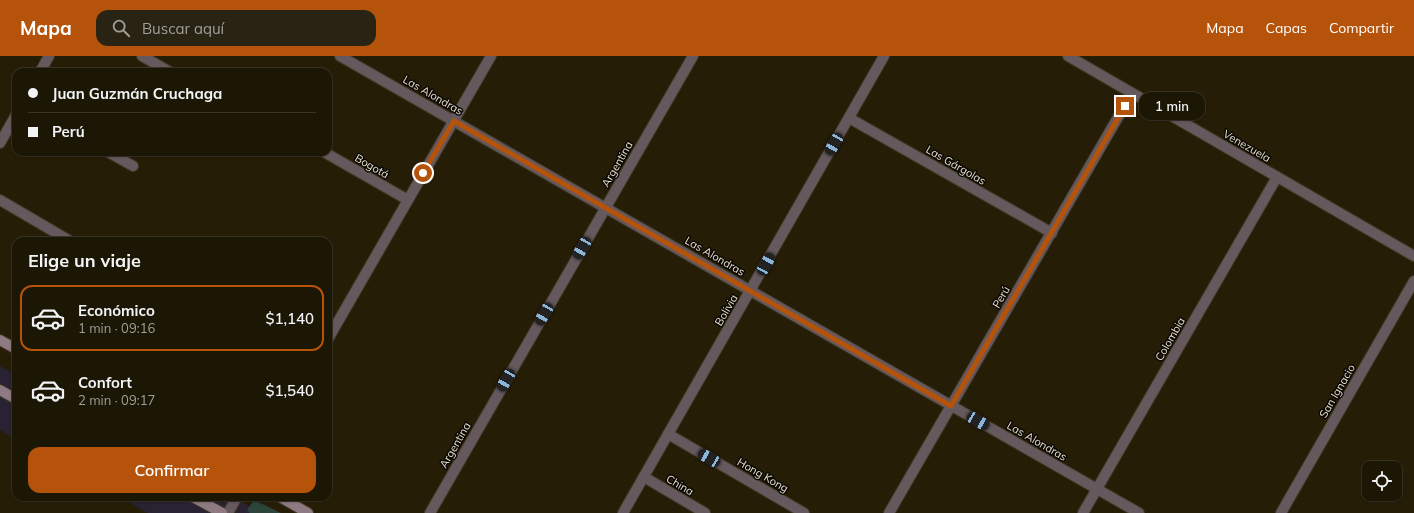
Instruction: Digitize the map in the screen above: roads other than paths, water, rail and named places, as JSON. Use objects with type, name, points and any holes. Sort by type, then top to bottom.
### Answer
[{"type":"street","points":[[42,68],[49,56]]},
{"type":"street","points":[[142,56],[163,68]]},
{"type":"street","name":"Las Alondras","points":[[340,56],[1139,513]]},
{"type":"street","points":[[332,325],[408,200],[491,56]]},
{"type":"street","name":"Argentina","points":[[430,513],[693,56]]},
{"type":"street","name":"Bolivia","points":[[623,513],[884,56]]},
{"type":"street","name":"Venezuela","points":[[1068,56],[1414,256]]},
{"type":"street","name":"Perú","points":[[889,513],[1132,93]]},
{"type":"street","name":"Las Gárgolas","points":[[849,118],[1052,233]]},
{"type":"street","points":[[0,143],[12,122]]},
{"type":"street","points":[[115,156],[133,166]]},
{"type":"street","name":"Bogotá","points":[[331,156],[408,200]]},
{"type":"street","name":"Colombia","points":[[1083,513],[1277,177]]},
{"type":"street","points":[[0,200],[63,237]]},
{"type":"street","name":"San Ignacio","points":[[1281,513],[1414,281]]},
{"type":"street","points":[[0,340],[12,347]]},
{"type":"street","points":[[0,390],[12,396]]},
{"type":"street","name":"Hong Kong","points":[[668,434],[804,513]]},
{"type":"street","name":"China","points":[[644,477],[705,513]]},
{"type":"street","points":[[201,501],[222,513]]},
{"type":"street","points":[[228,513],[235,501]]},
{"type":"street","points":[[287,501],[308,513]]}]
